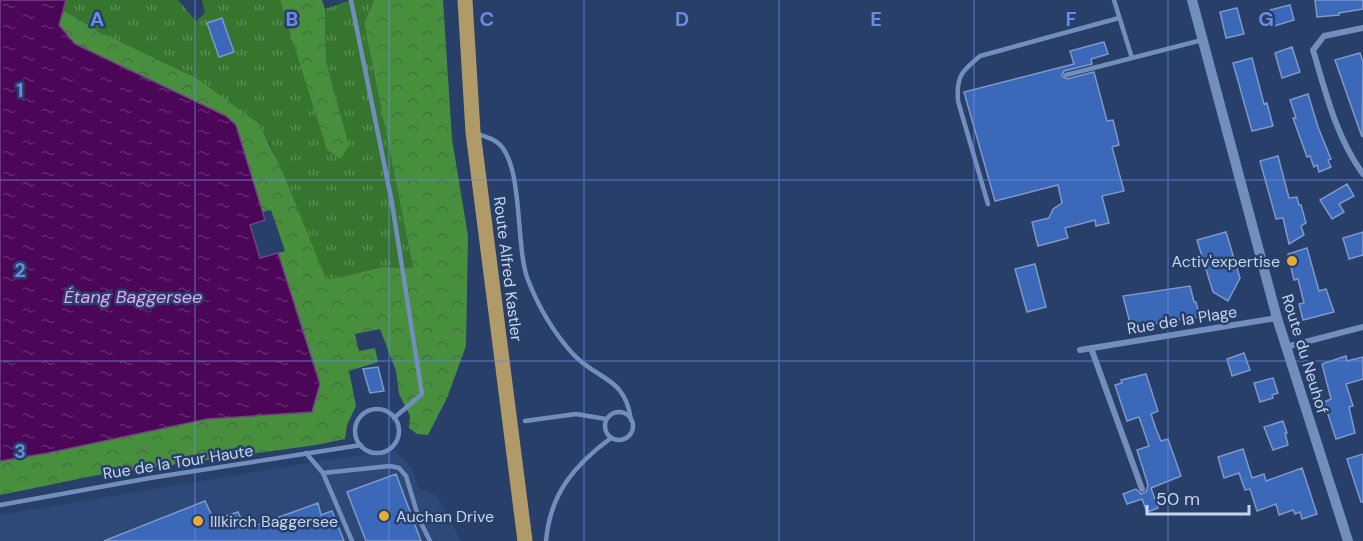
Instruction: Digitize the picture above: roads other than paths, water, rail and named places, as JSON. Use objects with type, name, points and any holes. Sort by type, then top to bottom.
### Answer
[{"type":"main road","name":"Route Alfred Kastler","points":[[465,0],[473,132],[482,215],[525,541]]},
{"type":"street","name":"Route du Neuhof","points":[[1192,0],[1277,318],[1348,541]]},
{"type":"street","points":[[1363,28],[1324,36],[1313,50],[1334,121],[1363,174]]},
{"type":"street","name":"Rue de la Plage","points":[[1080,350],[1277,318]]},
{"type":"street","points":[[1286,347],[1363,327]]},
{"type":"street","points":[[1091,348],[1142,489]]},
{"type":"lane","points":[[351,0],[392,202],[422,394],[394,418],[378,409],[364,413],[356,425],[357,439],[361,445]]},
{"type":"lane","points":[[1114,0],[1131,58]]},
{"type":"lane","points":[[988,204],[958,101],[957,83],[964,69],[980,56],[1119,18]]},
{"type":"lane","points":[[1066,75],[1202,40]]},
{"type":"lane","points":[[473,132],[499,144],[510,164],[525,273],[538,307],[556,334],[575,356],[614,383],[627,403],[633,428],[629,436],[622,440],[611,438],[605,432],[606,419],[613,413],[621,412],[631,420]]},
{"type":"lane","points":[[525,421],[576,414],[606,419]]},
{"type":"lane","name":"Rue de la Tour Haute","points":[[0,505],[150,478],[361,445],[366,450],[381,452],[393,446],[399,432],[394,418]]},
{"type":"lane","points":[[546,541],[547,523],[564,485],[575,469],[611,438]]},
{"type":"lane","points":[[306,453],[323,473],[352,541]]},
{"type":"lane","points":[[323,473],[390,466],[399,468],[406,476],[419,519],[430,541]]},
{"type":"water","name":"Étang Baggersee","points":[[0,0],[66,0],[59,25],[75,44],[226,116],[236,125],[265,220],[250,225],[260,258],[278,253],[320,384],[312,412],[207,419],[0,461]]},
{"type":"place","name":"Activ'expertise","points":[[1292,261]]},
{"type":"place","name":"Auchan Drive","points":[[384,516]]},
{"type":"place","name":"Illkirch Baggersee","points":[[198,521]]}]
